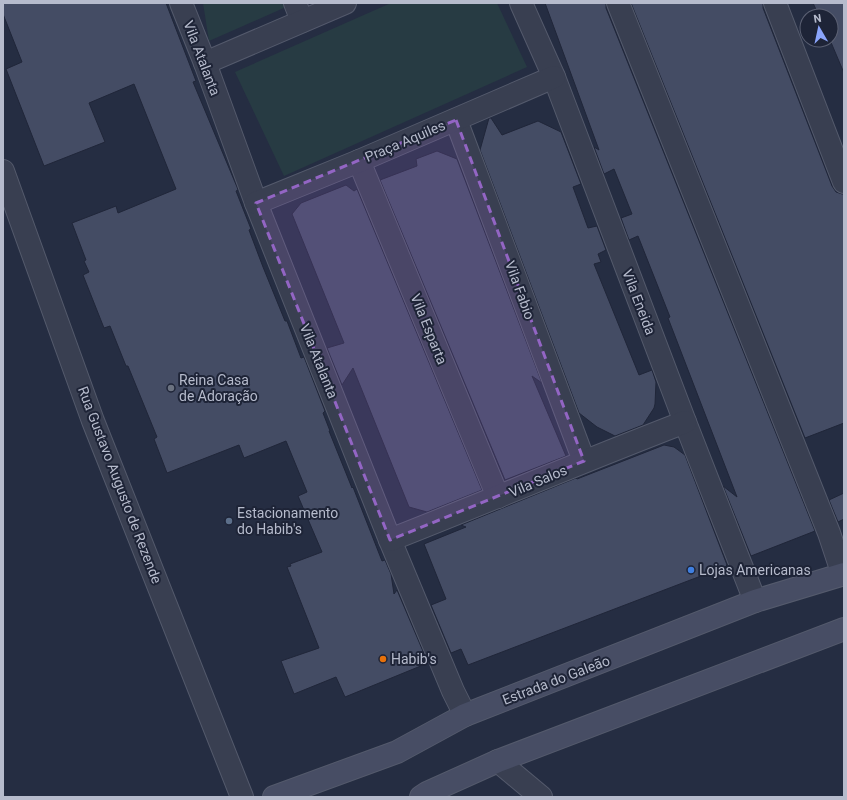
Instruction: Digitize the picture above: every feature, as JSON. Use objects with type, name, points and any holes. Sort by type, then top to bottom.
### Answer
[{"type":"main road","name":"Estrada do Galeão","points":[[274,797],[396,752],[465,715],[755,602],[844,575]]},
{"type":"main road","points":[[421,797],[498,761],[844,629]]},
{"type":"street","name":"Vila Atalanta","points":[[181,3],[205,63],[256,203],[390,540],[453,691],[465,715]]},
{"type":"street","points":[[205,63],[299,12],[345,3]]},
{"type":"street","name":"Vila Eneida","points":[[521,3],[554,77],[755,602]]},
{"type":"street","points":[[618,3],[826,526],[844,575]]},
{"type":"street","points":[[775,3],[844,182]]},
{"type":"street","name":"Praça Aquiles","points":[[256,203],[456,120],[554,77]]},
{"type":"street","name":"Vila Fabio","points":[[456,120],[584,461]]},
{"type":"street","name":"Vila Esparta","points":[[359,161],[498,497]]},
{"type":"street","name":"Rua Gustavo Augusto de Rezende","points":[[3,172],[93,421],[242,797]]},
{"type":"street","name":"Vila Salos","points":[[390,540],[584,461],[685,422]]},
{"type":"street","points":[[498,761],[541,797]]},
{"type":"highlighted area","points":[[456,120],[584,461],[390,540],[256,203]]},
{"type":"shaded area","points":[[203,3],[284,3],[286,7],[209,41]]},
{"type":"shaded area","points":[[391,3],[497,3],[527,67],[284,176],[235,72]]},
{"type":"building","points":[[3,3],[166,3],[196,81],[193,82],[237,187],[238,190],[236,191],[251,229],[249,230],[263,267],[285,321],[287,321],[301,358],[304,357],[325,411],[323,413],[329,431],[382,561],[385,560],[391,574],[394,594],[397,590],[428,663],[345,697],[336,677],[294,694],[281,661],[319,648],[287,567],[291,566],[290,564],[322,552],[298,496],[307,492],[286,441],[244,458],[239,445],[167,473],[154,439],[157,437],[128,366],[126,366],[110,326],[104,328],[83,275],[89,272],[72,223],[116,206],[118,213],[176,189],[134,84],[89,103],[105,142],[44,166],[6,69],[22,62],[3,14]]},
{"type":"building","points":[[545,3],[606,3],[606,8],[815,531],[751,556],[723,486],[737,497],[668,318],[670,317],[638,236],[629,240],[621,218],[632,214],[614,169],[604,174],[594,147],[599,150]]},
{"type":"building","points":[[631,3],[763,3],[763,8],[832,186],[836,192],[844,194],[844,423],[805,438]]},
{"type":"building","points":[[813,3],[844,3],[844,73],[833,48],[839,48],[839,8],[815,8]]},
{"type":"building","points":[[489,118],[491,118],[502,135],[538,121],[561,132],[581,184],[573,187],[588,228],[597,226],[606,250],[598,254],[601,262],[594,264],[639,375],[652,370],[656,382],[654,408],[643,425],[615,436],[597,427],[579,413],[480,150]]},
{"type":"building","points":[[437,151],[457,159],[542,383],[532,376],[566,456],[505,480],[380,180],[417,166],[416,159]]},
{"type":"building","points":[[346,185],[354,191],[357,189],[482,490],[427,512],[409,507],[353,368],[342,385],[327,348],[344,343],[292,214],[301,203]]},
{"type":"building","points":[[664,445],[674,447],[685,455],[727,566],[468,665],[461,649],[451,653],[431,605],[446,599],[424,544],[466,527],[461,525],[576,478],[577,479]]},
{"type":"building","points":[[844,493],[844,519],[838,522],[829,500]]},
{"type":"place","name":"Reina Casa de Adoração","points":[[171,388]]},
{"type":"place","name":"Estacionamento do Habib's","points":[[229,521]]},
{"type":"place","name":"Lojas Americanas","points":[[691,570]]},
{"type":"place","name":"Habib's","points":[[383,659]]}]
